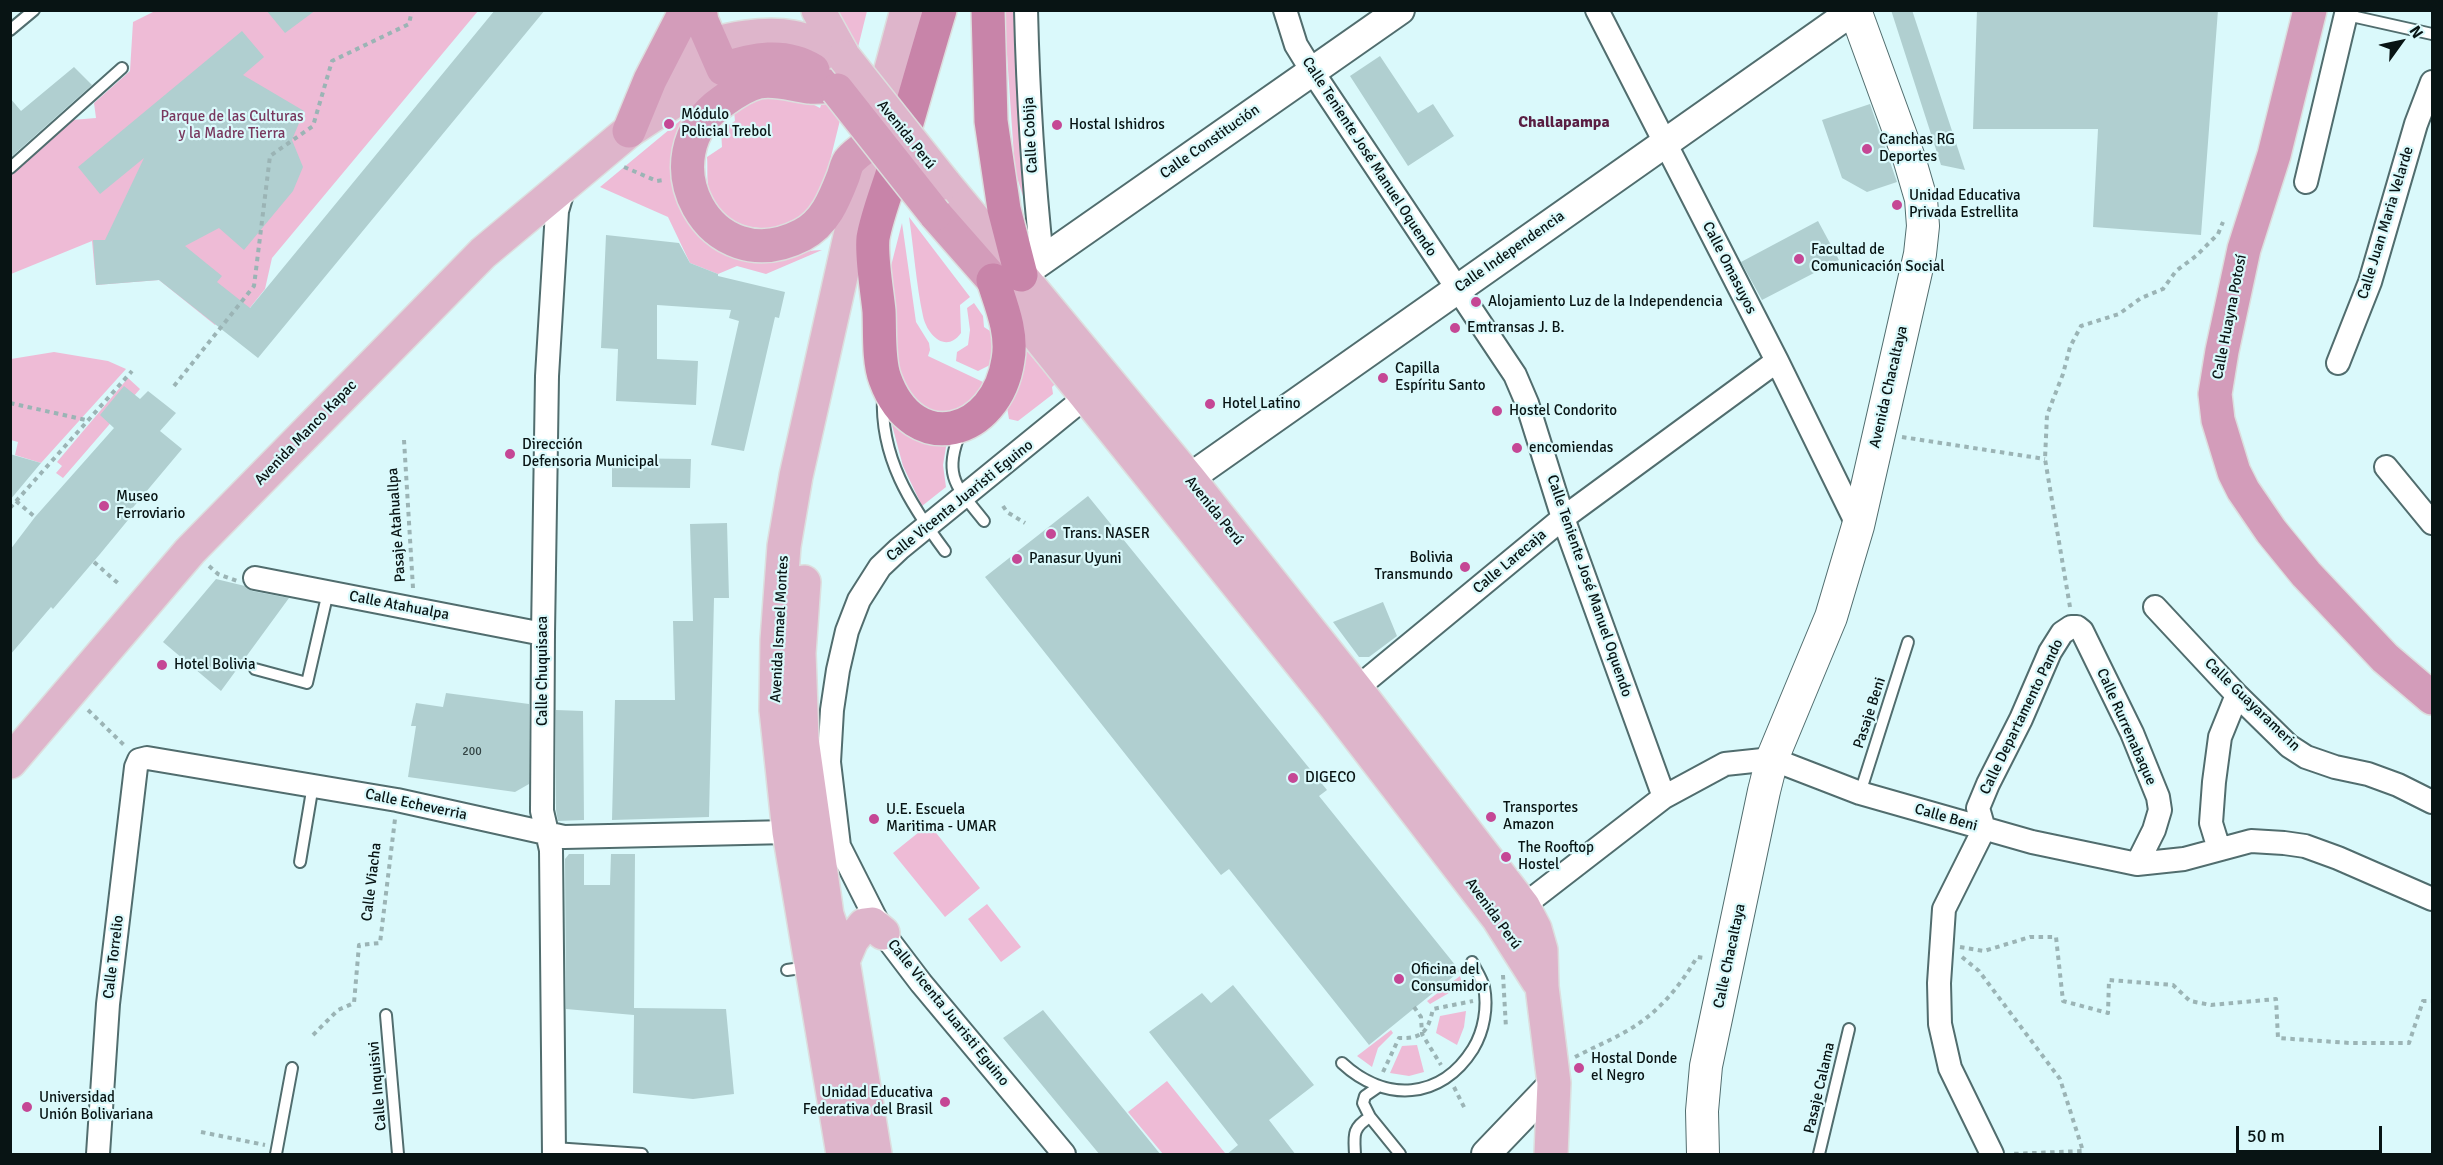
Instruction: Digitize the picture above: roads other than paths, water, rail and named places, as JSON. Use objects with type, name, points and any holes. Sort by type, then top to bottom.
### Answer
[{"type":"highway","points":[[618,141],[686,10]]},
{"type":"highway","points":[[700,10],[717,56]]},
{"type":"highway","points":[[940,10],[873,239],[884,377],[897,405],[909,419],[929,428],[948,429],[964,425],[991,403],[1003,382],[1008,363],[1018,272],[1004,209],[992,121],[988,10]]},
{"type":"highway","name":"Calle Huayna Potosí","points":[[2310,10],[2274,155],[2244,249],[2215,394],[2218,420],[2234,472],[2243,490],[2271,531],[2306,574],[2385,658],[2433,698]]},
{"type":"highway","name":"Avenida Manco Kapac","points":[[717,56],[756,60],[790,60],[811,69],[834,88]]},
{"type":"highway","points":[[834,88],[811,88],[783,81],[759,82],[738,90],[716,105],[699,126],[688,152],[688,173],[698,207],[710,224],[727,237],[746,245],[773,246],[805,233],[822,220],[832,204],[849,160],[871,143]]},
{"type":"highway","name":"Avenida Perú","points":[[834,88],[935,214],[1018,272]]},
{"type":"main road","name":"Avenida Perú","points":[[818,10],[844,57],[1018,272],[1097,387],[1346,697],[1510,912],[1535,928],[1541,951],[1542,987],[1554,1083],[1551,1155]]},
{"type":"main road","name":"Avenida Ismael Montes","points":[[843,1155],[814,966],[789,832],[776,710],[777,640],[784,546],[796,476],[871,143],[907,10]]},
{"type":"main road","name":"Avenida Chacaltaya","points":[[1772,759],[1831,617],[1858,526],[1920,254],[1923,226],[1921,199],[1909,158],[1855,10]]},
{"type":"main road","name":"Avenida Manco Kapac","points":[[10,762],[190,551],[483,253],[618,141],[669,70],[685,57],[717,56],[772,34],[794,37],[844,57]]},
{"type":"main road","name":"Avenida Ismael Montes","points":[[873,239],[819,471],[806,551],[799,653],[802,739],[827,915],[814,966],[875,1155]]},
{"type":"main road","name":"Calle Chacaltaya","points":[[1703,1155],[1702,1111],[1706,1066],[1772,759]]},
{"type":"main road","points":[[814,966],[839,846]]},
{"type":"main road","points":[[814,966],[852,940],[864,925],[872,924],[883,933]]},
{"type":"street","name":"Calle Cobija","points":[[1018,272],[1030,139],[1026,10]]},
{"type":"street","name":"Calle Teniente José Manuel Oquendo","points":[[1285,10],[1296,45],[1312,71],[1515,375],[1527,403],[1563,518],[1664,797]]},
{"type":"street","name":"Calle Constitución","points":[[1018,272],[1400,10]]},
{"type":"street","name":"Calle Omasuyos","points":[[1597,10],[1777,361],[1858,526]]},
{"type":"street","name":"Calle Independencia","points":[[1178,487],[1855,10]]},
{"type":"street","points":[[2306,182],[2347,13]]},
{"type":"street","name":"Calle Juan Maria Velarde","points":[[2338,363],[2370,282],[2416,124],[2433,82]]},
{"type":"street","name":"Calle Chuquisaca","points":[[554,1151],[551,850],[542,811],[543,634],[547,376],[557,211],[564,187]]},
{"type":"street","name":"Calle Larecaja","points":[[1346,697],[1563,518],[1777,361]]},
{"type":"street","name":"Calle Vicenta Juaristi Eguino","points":[[1064,1155],[921,983],[883,933],[839,846],[829,762],[832,710],[847,631],[859,600],[880,567],[1097,387]]},
{"type":"street","points":[[2386,467],[2433,523]]},
{"type":"street","name":"Calle Atahualpa","points":[[255,578],[543,634]]},
{"type":"street","name":"Calle Guayaramerin","points":[[2156,607],[2237,695],[2289,746],[2306,757],[2334,767],[2368,774],[2433,802]]},
{"type":"street","name":"Calle Departamento Pando","points":[[1984,829],[1978,808],[1988,783],[2021,719],[2050,652],[2062,633],[2072,627],[2077,627]]},
{"type":"street","name":"Calle Rurrenabaque","points":[[2077,627],[2082,632],[2132,733],[2158,797],[2160,810],[2154,830],[2137,864]]},
{"type":"street","points":[[2219,849],[2211,823],[2214,782],[2220,737],[2237,695]]},
{"type":"street","name":"Calle Echeverria","points":[[139,760],[147,758],[313,784],[564,837],[789,832]]},
{"type":"street","name":"Calle Beni","points":[[1510,912],[1664,797],[1725,764],[1772,759],[1860,793],[2032,842],[2137,864],[2184,859],[2251,841],[2284,843],[2305,846],[2338,858],[2433,899]]},
{"type":"street","name":"Calle Torrelio","points":[[98,1155],[108,1004],[136,767],[139,760]]},
{"type":"street","points":[[1984,829],[1944,909],[1945,947],[1940,1024],[1950,1068],[1992,1154]]},
{"type":"street","points":[[1486,1155],[1554,1083]]},
{"type":"street","points":[[1508,1155],[1518,1123]]},
{"type":"lane","points":[[10,30],[34,10]]},
{"type":"lane","points":[[2347,13],[2433,34]]},
{"type":"lane","points":[[10,168],[122,68]]},
{"type":"lane","points":[[884,377],[882,416],[888,448],[903,488],[945,551]]},
{"type":"lane","points":[[964,425],[955,445],[953,473],[955,484],[984,521]]},
{"type":"lane","points":[[255,669],[307,682],[328,592]]},
{"type":"lane","name":"Pasaje Beni","points":[[1860,793],[1908,642]]},
{"type":"lane","points":[[300,862],[313,784]]},
{"type":"lane","points":[[1342,1063],[1357,1077],[1403,1091],[1430,1086],[1449,1078],[1464,1064],[1477,1042],[1485,1019],[1484,986],[1472,962]]},
{"type":"lane","name":"Calle Inquisivi","points":[[386,1015],[398,1155]]},
{"type":"lane","name":"Pasaje Calama","points":[[1819,1155],[1849,1029]]},
{"type":"lane","points":[[276,1151],[292,1068]]},
{"type":"lane","points":[[1380,1083],[1365,1096],[1363,1102],[1370,1117],[1400,1155]]},
{"type":"lane","points":[[1355,1155],[1354,1134],[1359,1123],[1370,1117]]},
{"type":"lane","points":[[554,1151],[642,1155]]},
{"type":"place","name":"Módulo Policial Trebol","points":[[669,124]]},
{"type":"place","name":"Hostal Ishidros","points":[[1057,125]]},
{"type":"place","name":"Canchas RG Deportes","points":[[1867,149]]},
{"type":"place","name":"Unidad Educativa Privada Estrellita","points":[[1897,205]]},
{"type":"place","name":"Facultad de Comunicación Social","points":[[1799,259]]},
{"type":"place","name":"Alojamiento Luz de la Independencia","points":[[1476,302]]},
{"type":"place","name":"Emtransas J. B.","points":[[1455,328]]},
{"type":"place","name":"Capilla Espíritu Santo","points":[[1383,378]]},
{"type":"place","name":"Hotel Latino","points":[[1210,404]]},
{"type":"place","name":"Hostel Condorito","points":[[1497,411]]},
{"type":"place","name":"encomiendas","points":[[1517,448]]},
{"type":"place","name":"Dirección Defensoria Municipal","points":[[510,454]]},
{"type":"place","name":"Museo Ferroviario","points":[[104,506]]},
{"type":"place","name":"Trans. NASER","points":[[1051,534]]},
{"type":"place","name":"Panasur Uyuni","points":[[1017,559]]},
{"type":"place","name":"Bolivia Transmundo","points":[[1465,567]]},
{"type":"place","name":"Hotel Bolivia","points":[[162,665]]},
{"type":"place","name":"DIGECO","points":[[1293,778]]},
{"type":"place","name":"Transportes Amazon","points":[[1491,817]]},
{"type":"place","name":"U.E. Escuela Maritima - UMAR","points":[[874,819]]},
{"type":"place","name":"The Rooftop Hostel","points":[[1506,857]]},
{"type":"place","name":"Oficina del Consumidor","points":[[1399,979]]},
{"type":"place","name":"Hostal Donde el Negro","points":[[1579,1068]]},
{"type":"place","name":"Unidad Educativa Federativa del Brasil","points":[[945,1102]]},
{"type":"place","name":"Universidad Unión Bolivariana","points":[[27,1107]]},
{"type":"district","name":"Challapampa","points":[[1564,123]]},
{"type":"park label","name":"Parque de las Culturas y la Madre Tierra","points":[[232,126]]}]
